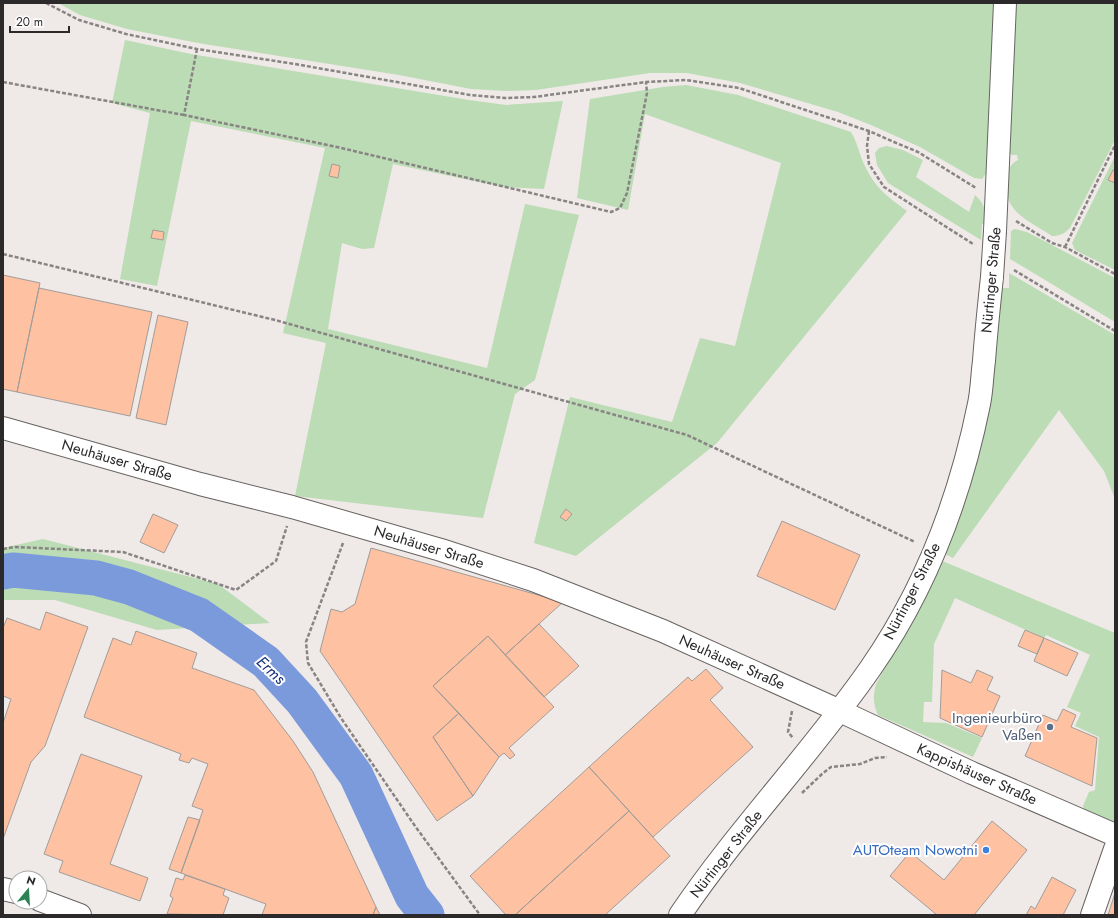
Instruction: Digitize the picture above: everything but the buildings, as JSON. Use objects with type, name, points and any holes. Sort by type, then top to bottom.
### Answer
[{"type":"street","name":"Nürtinger Straße","points":[[680,915],[720,860],[840,711],[871,667],[907,607],[935,551],[957,491],[979,403],[992,277],[996,231],[1005,3]]},
{"type":"street","name":"Neuhäuser Straße","points":[[3,428],[200,484],[292,507],[492,566],[559,589],[726,659],[840,711]]},
{"type":"street","name":"Kappishäuser Straße","points":[[840,711],[972,773],[1115,835]]},
{"type":"street","points":[[1092,915],[1115,849]]},
{"type":"street","points":[[48,903],[80,915]]},
{"type":"path","points":[[46,3],[79,20],[126,34],[197,49],[295,64],[455,93],[505,98],[534,96],[646,82],[686,80],[739,88],[869,132],[918,152],[977,189],[997,204],[1014,220],[1052,243],[1065,247],[1115,274]]},
{"type":"path","points":[[184,115],[197,49]]},
{"type":"path","points":[[3,82],[184,115],[336,148],[611,212],[620,208],[627,193],[647,93],[646,82]]},
{"type":"path","points":[[869,132],[867,146],[869,164],[884,187],[974,245]]},
{"type":"path","points":[[1065,247],[1115,146]]},
{"type":"path","points":[[3,254],[275,320],[687,435],[935,551]]},
{"type":"path","points":[[1013,270],[1115,331]]},
{"type":"path","points":[[3,549],[15,547],[123,552],[236,590],[276,561],[292,507]]},
{"type":"path","points":[[344,522],[345,539],[306,642],[308,663],[350,730],[420,832],[480,915]]},
{"type":"path","points":[[798,798],[822,774],[831,768],[860,764]]},
{"type":"green space","points":[[58,3],[995,3],[987,172],[982,179],[974,178],[920,147],[838,112],[740,83],[687,73],[650,73],[536,90],[506,91],[471,89],[399,75],[198,43],[127,29],[80,15]]},
{"type":"green space","points":[[1015,3],[1115,3],[1115,140],[1070,228],[1057,236],[1052,236],[1020,215],[1015,210],[1008,198],[1009,170],[1018,160],[1017,155],[1012,155],[1008,152]]},
{"type":"green space","points":[[125,40],[191,54],[469,100],[506,105],[563,101],[544,189],[503,187],[393,164],[374,248],[362,249],[342,243],[328,329],[487,368],[525,204],[579,215],[535,380],[515,394],[483,518],[295,496],[326,343],[283,333],[325,148],[191,121],[157,286],[120,279],[150,113],[112,103]]},
{"type":"green space","points":[[686,85],[738,95],[851,132],[863,162],[873,181],[888,196],[907,211],[717,443],[576,556],[534,543],[570,397],[672,422],[700,338],[735,346],[781,163],[645,114],[628,210],[577,198],[590,99],[663,87]]},
{"type":"green space","points":[[887,146],[903,150],[923,160],[916,177],[969,212],[975,195],[978,198],[983,205],[986,215],[986,224],[982,224],[981,240],[888,183],[877,165],[875,153],[879,148]]},
{"type":"green space","points":[[1115,156],[1115,270],[1075,250],[1072,243]]},
{"type":"green space","points":[[1015,229],[1027,232],[1115,278],[1115,322],[1010,259],[1011,231]]},
{"type":"green space","points":[[1009,273],[1115,335],[1115,499],[1104,471],[1059,410],[953,558],[943,553],[989,405],[1002,288],[1009,288]]},
{"type":"green space","points":[[43,539],[218,584],[270,623],[157,630],[55,600],[3,600],[3,548]]},
{"type":"green space","points":[[940,560],[1115,633],[1115,823],[1084,809],[1083,806],[1089,792],[1095,790],[1099,737],[1075,726],[1081,713],[1067,707],[1090,655],[1046,635],[1044,638],[955,598],[934,644],[932,702],[924,702],[923,722],[946,723],[982,738],[973,757],[878,715],[874,700],[876,684],[929,589]]},
{"type":"waterway","name":"Erms","points":[[3,572],[13,570],[96,578],[129,587],[199,615],[266,662],[302,701],[356,775],[412,896],[427,915]]},
{"type":"place","name":"Ingenieurbüro Vaßen","points":[[1050,727]]},
{"type":"place","name":"AUTOteam Nowotni","points":[[986,850]]}]
